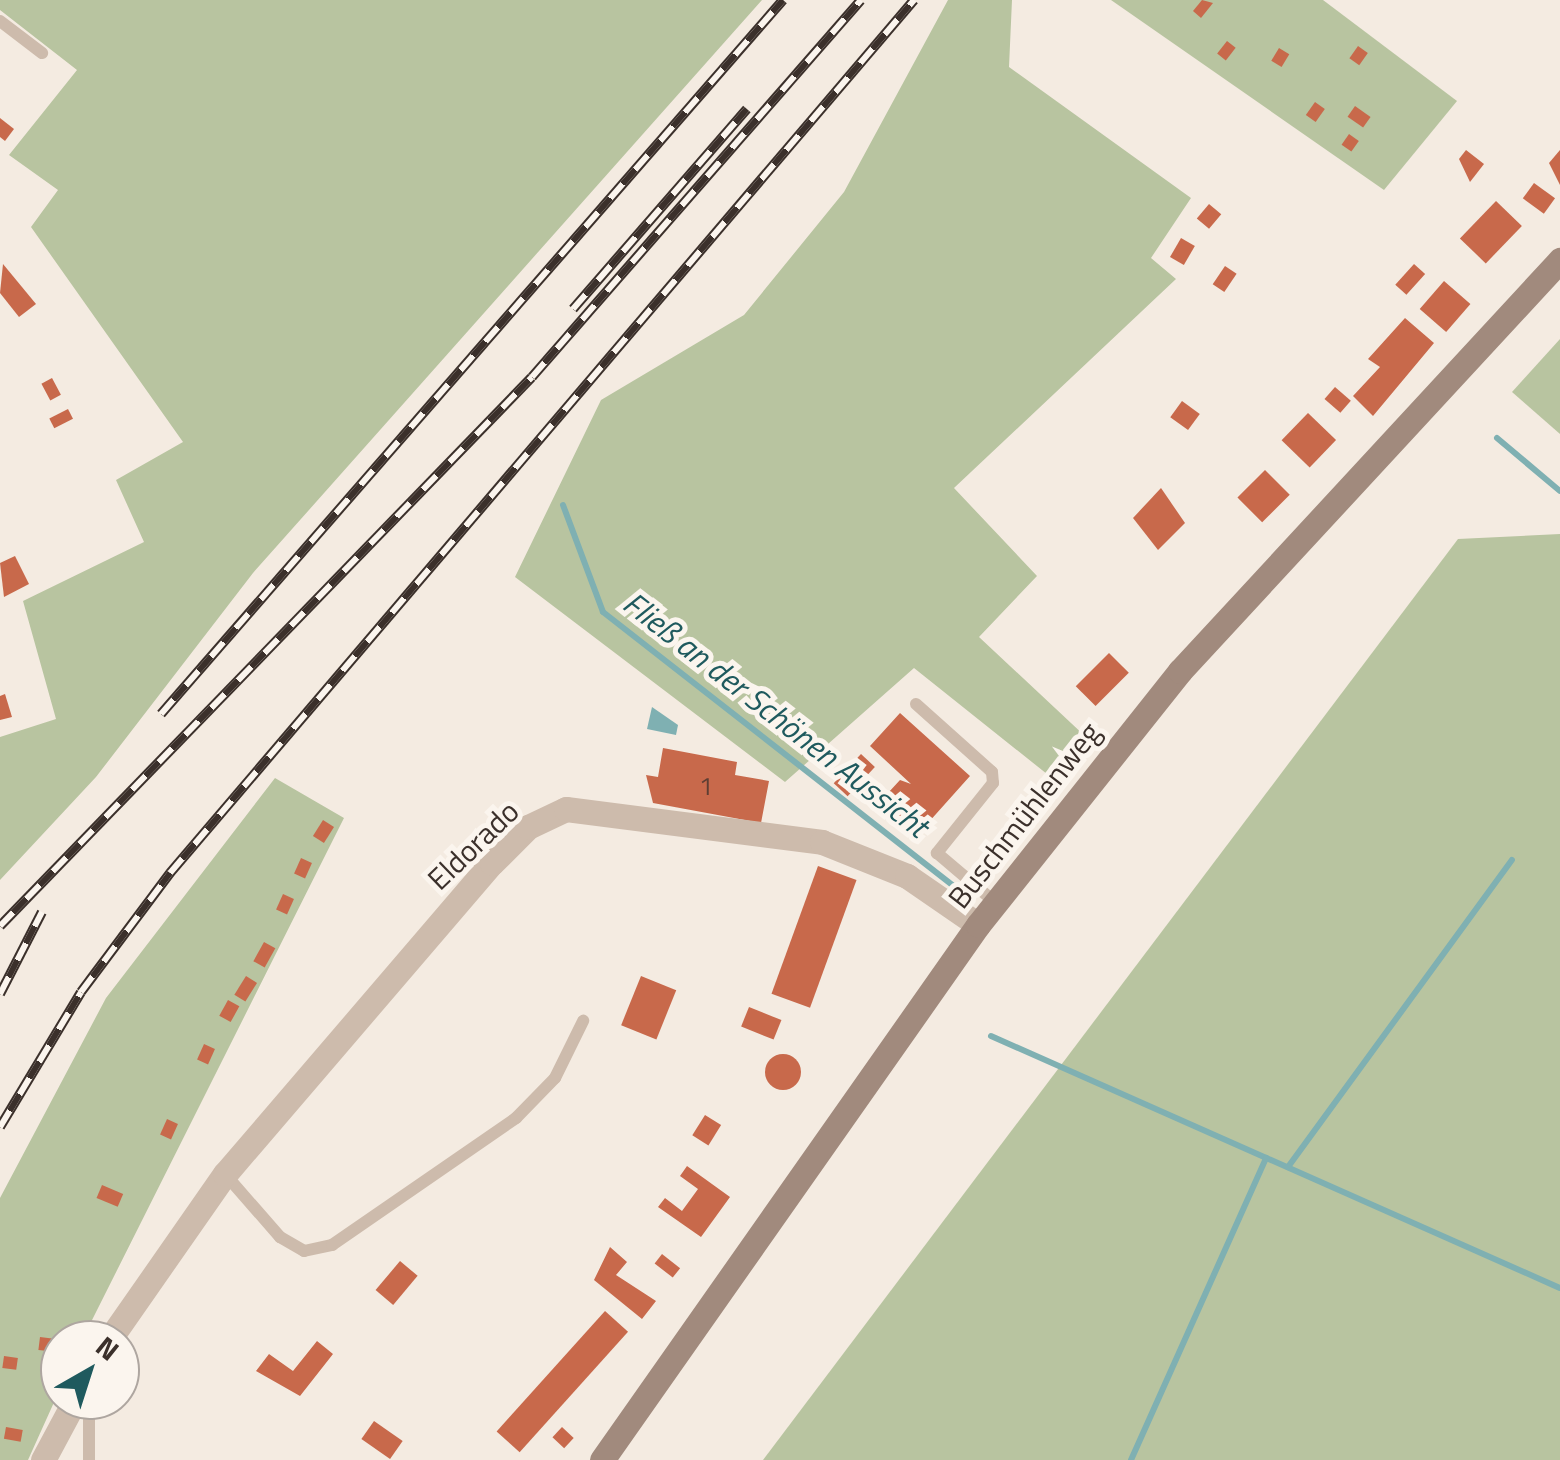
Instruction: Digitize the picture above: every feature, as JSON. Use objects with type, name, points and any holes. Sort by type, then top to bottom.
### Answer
[{"type":"street","name":"Buschmühlenweg","points":[[602,1460],[978,925],[1180,671],[1560,260]]},
{"type":"street","name":"Eldorado","points":[[123,1320],[225,1174],[492,863],[528,828],[566,809],[822,842],[906,876],[978,925]]},
{"type":"street","points":[[44,1460],[65,1420]]},
{"type":"lane","points":[[0,21],[42,53]]},
{"type":"lane","points":[[916,704],[992,772],[994,783],[936,853],[996,902]]},
{"type":"lane","points":[[225,1174],[280,1237],[304,1251],[332,1245],[516,1118],[555,1078],[584,1020]]},
{"type":"lane","points":[[89,1420],[89,1460]]},
{"type":"green space","points":[[0,0],[762,0],[253,573],[96,777],[0,880],[0,737],[56,719],[23,601],[144,542],[116,480],[183,442],[31,227],[58,190],[9,155],[77,70],[0,10]]},
{"type":"green space","points":[[948,0],[1012,0],[1009,67],[1191,198],[1151,258],[1176,279],[954,488],[1037,576],[979,637],[1087,738],[1052,778],[914,668],[785,782],[515,577],[601,400],[744,315],[844,192]]},
{"type":"green space","points":[[1111,0],[1323,0],[1457,101],[1384,190]]},
{"type":"green space","points":[[1560,339],[1560,434],[1512,392]]},
{"type":"green space","points":[[1560,534],[1560,1460],[763,1460],[1458,539]]},
{"type":"green space","points":[[275,778],[344,818],[92,1320],[40,1320],[40,1420],[46,1420],[28,1460],[0,1460],[0,1198],[106,998]]},
{"type":"water","points":[[652,707],[678,725],[676,735],[647,729]]},
{"type":"building","points":[[1202,0],[1213,3],[1201,18],[1193,11]]},
{"type":"building","points":[[1227,41],[1236,48],[1226,60],[1217,54]]},
{"type":"building","points":[[1358,46],[1368,53],[1359,65],[1349,58]]},
{"type":"building","points":[[1279,48],[1289,54],[1282,67],[1271,61]]},
{"type":"building","points":[[1315,102],[1325,109],[1316,122],[1306,115]]},
{"type":"building","points":[[1355,106],[1371,117],[1363,128],[1348,117]]},
{"type":"building","points":[[0,118],[14,129],[5,141],[0,137]]},
{"type":"building","points":[[1349,134],[1359,141],[1351,152],[1342,145]]},
{"type":"building","points":[[1466,150],[1484,164],[1470,182],[1459,159]]},
{"type":"building","points":[[1560,150],[1560,185],[1549,163]]},
{"type":"building","points":[[1534,183],[1555,198],[1544,214],[1523,198]]},
{"type":"building","points":[[1496,201],[1522,226],[1486,263],[1460,238]]},
{"type":"building","points":[[1209,204],[1221,214],[1209,229],[1197,219]]},
{"type":"building","points":[[1181,238],[1195,246],[1184,265],[1170,257]]},
{"type":"building","points":[[3,264],[36,304],[19,317],[0,293]]},
{"type":"building","points":[[1414,264],[1425,274],[1406,295],[1395,285]]},
{"type":"building","points":[[1225,266],[1237,274],[1224,292],[1213,284]]},
{"type":"building","points":[[1444,281],[1470,304],[1446,332],[1420,309]]},
{"type":"building","points":[[1405,318],[1434,343],[1373,416],[1353,396],[1380,367],[1368,359]]},
{"type":"building","points":[[52,378],[61,395],[50,400],[41,384]]},
{"type":"building","points":[[1335,387],[1351,401],[1340,413],[1325,399]]},
{"type":"building","points":[[1182,401],[1200,414],[1188,430],[1170,417]]},
{"type":"building","points":[[68,409],[73,419],[54,428],[49,419]]},
{"type":"building","points":[[1308,413],[1336,440],[1310,467],[1282,440]]},
{"type":"building","points":[[1265,470],[1290,495],[1262,522],[1237,498]]},
{"type":"building","points":[[1161,488],[1185,523],[1158,550],[1133,518]]},
{"type":"building","points":[[15,556],[29,584],[4,597],[0,563]]},
{"type":"building","points":[[1109,653],[1129,673],[1096,706],[1076,686]]},
{"type":"building","points":[[5,694],[12,717],[0,720],[0,696]]},
{"type":"building","points":[[900,713],[970,776],[919,833],[890,807],[896,800],[888,793],[900,780],[911,784],[870,746]]},
{"type":"building","points":[[663,748],[737,762],[735,775],[769,781],[761,823],[653,803],[646,775],[658,777]]},
{"type":"building","points":[[861,754],[875,767],[848,796],[834,783]]},
{"type":"building","points":[[323,820],[334,827],[324,843],[313,836]]},
{"type":"building","points":[[301,858],[312,863],[305,878],[294,874]]},
{"type":"building","points":[[818,866],[857,880],[810,1008],[771,994]]},
{"type":"building","points":[[283,894],[294,899],[287,914],[276,910]]},
{"type":"building","points":[[264,942],[275,948],[265,968],[253,961]]},
{"type":"building","points":[[246,976],[257,983],[245,1002],[234,995]]},
{"type":"building","points":[[641,976],[676,990],[656,1039],[621,1025]]},
{"type":"building","points":[[228,1000],[239,1006],[231,1022],[219,1016]]},
{"type":"building","points":[[749,1007],[781,1020],[774,1040],[741,1026]]},
{"type":"building","points":[[204,1044],[215,1049],[208,1064],[197,1060]]},
{"type":"building","points":[[783,1054],[796,1059],[801,1072],[796,1085],[783,1090],[770,1085],[765,1072],[770,1059]]},
{"type":"building","points":[[705,1115],[721,1125],[708,1145],[692,1135]]},
{"type":"building","points":[[167,1119],[178,1124],[171,1139],[160,1135]]},
{"type":"building","points":[[687,1166],[730,1197],[701,1237],[658,1207],[665,1198],[682,1211],[698,1189],[680,1176]]},
{"type":"building","points":[[102,1185],[123,1194],[118,1207],[97,1198]]},
{"type":"building","points":[[610,1247],[627,1262],[616,1275],[656,1301],[642,1319],[594,1280]]},
{"type":"building","points":[[662,1254],[680,1268],[673,1278],[655,1263]]},
{"type":"building","points":[[400,1261],[418,1276],[393,1305],[376,1290]]},
{"type":"building","points":[[605,1311],[628,1332],[520,1452],[497,1431]]},
{"type":"building","points":[[317,1341],[333,1354],[300,1396],[256,1371],[269,1354],[293,1371]]},
{"type":"building","points":[[4,1356],[18,1358],[16,1370],[2,1368]]},
{"type":"building","points":[[374,1421],[403,1441],[390,1459],[361,1439]]},
{"type":"building","points":[[6,1427],[23,1430],[21,1442],[4,1439]]},
{"type":"building","points":[[562,1427],[574,1438],[564,1448],[552,1437]]},
{"type":"waterway","points":[[1497,438],[1560,491]]},
{"type":"waterway","name":"Fließ an der Schönen Aussicht","points":[[563,505],[603,612],[959,890]]},
{"type":"waterway","points":[[1288,1167],[1512,860]]},
{"type":"waterway","points":[[991,1036],[1560,1288]]},
{"type":"waterway","points":[[1131,1460],[1266,1158]]},
{"type":"railway","points":[[161,714],[783,0]]},
{"type":"railway","points":[[0,926],[532,377],[861,0]]},
{"type":"railway","points":[[0,1127],[81,992],[170,873],[914,0]]},
{"type":"railway","points":[[573,309],[747,109]]},
{"type":"railway","points":[[0,994],[42,912]]}]
